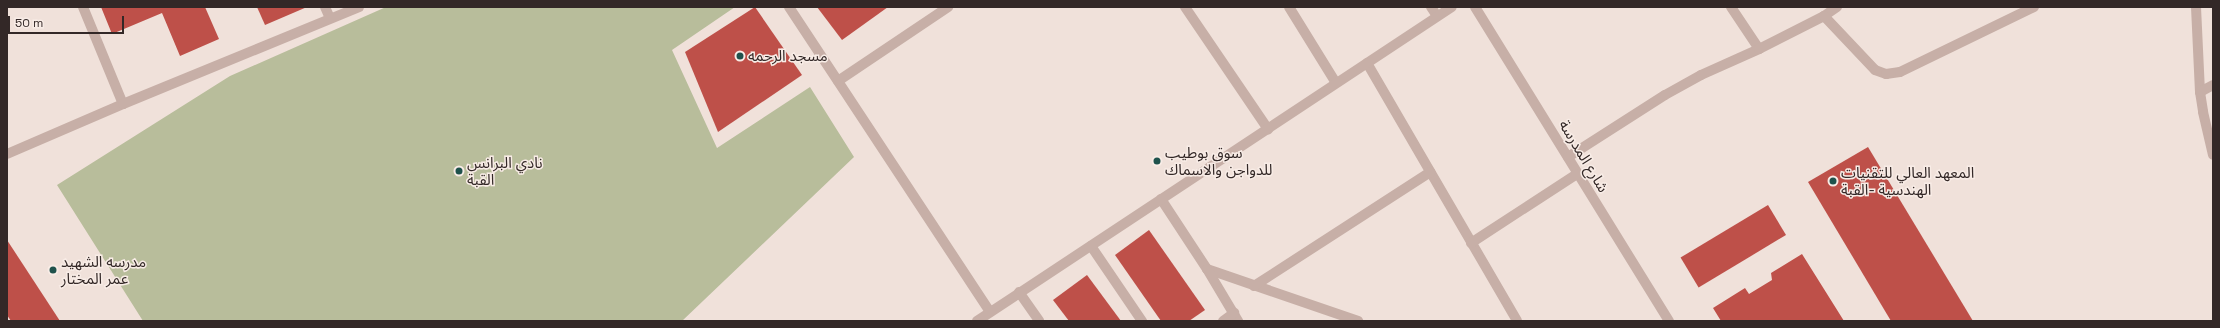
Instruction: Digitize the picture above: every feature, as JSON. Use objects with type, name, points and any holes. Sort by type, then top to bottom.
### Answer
[{"type":"street","points":[[83,7],[123,104]]},
{"type":"street","points":[[325,7],[330,18]]},
{"type":"street","points":[[7,154],[123,104],[359,7]]},
{"type":"street","points":[[789,7],[990,312]]},
{"type":"street","points":[[838,81],[948,7]]},
{"type":"street","points":[[1185,7],[1268,128]]},
{"type":"street","points":[[1290,7],[1336,83]]},
{"type":"street","points":[[1431,7],[1437,16]]},
{"type":"street","points":[[977,321],[1452,7]]},
{"type":"street","name":"شارع المدرسة","points":[[1475,7],[1669,321]]},
{"type":"street","points":[[1731,7],[1759,49]]},
{"type":"street","points":[[1568,157],[1664,95],[1701,75],[1759,49],[1824,16],[1837,7]]},
{"type":"street","points":[[1824,16],[1875,70],[1886,74],[1900,72],[2034,7]]},
{"type":"street","points":[[2196,7],[2200,92],[2213,155]]},
{"type":"street","points":[[1368,63],[1517,321]]},
{"type":"street","points":[[2200,92],[2213,85]]},
{"type":"street","points":[[1254,286],[1430,172]]},
{"type":"street","points":[[1471,242],[1577,174]]},
{"type":"street","points":[[1161,200],[1207,269],[1236,317],[1223,321]]},
{"type":"street","points":[[1091,246],[1142,321]]},
{"type":"street","points":[[1207,269],[1358,321]]},
{"type":"street","points":[[1020,292],[1039,321]]},
{"type":"green space","name":"نادي البرانس القبة","points":[[386,7],[735,7],[672,50],[717,148],[810,87],[854,157],[682,321],[143,321],[57,185],[230,76]]},
{"type":"building","points":[[101,7],[205,7],[219,39],[180,56],[162,13],[112,34]]},
{"type":"building","points":[[257,7],[307,7],[265,25]]},
{"type":"building","points":[[755,7],[802,75],[718,132],[685,52]]},
{"type":"building","points":[[817,7],[888,7],[842,40]]},
{"type":"building","points":[[1868,147],[1973,321],[1891,321],[1808,182]]},
{"type":"building","points":[[1768,205],[1786,235],[1699,288],[1681,258]]},
{"type":"building","points":[[1149,230],[1205,310],[1189,321],[1161,321],[1115,255]]},
{"type":"building","points":[[7,240],[60,321],[11,321],[7,315]]},
{"type":"building","points":[[1802,254],[1844,321],[1721,321],[1713,308],[1745,288],[1749,294],[1772,280],[1771,273]]},
{"type":"building","points":[[1087,275],[1121,321],[1069,321],[1053,300]]},
{"type":"place","name":"مسجد الرحمه","points":[[740,56]]},
{"type":"place","name":"سوق بوطيب للدواجن والاسماك","points":[[1157,161]]},
{"type":"place","name":"نادي البرانس القبة","points":[[459,171]]},
{"type":"place","name":"المعهد العالي للتقنيات الهندسية -القبة","points":[[1833,181]]},
{"type":"place","name":"مدرسه الشهيد عمر المختار","points":[[53,270]]}]
